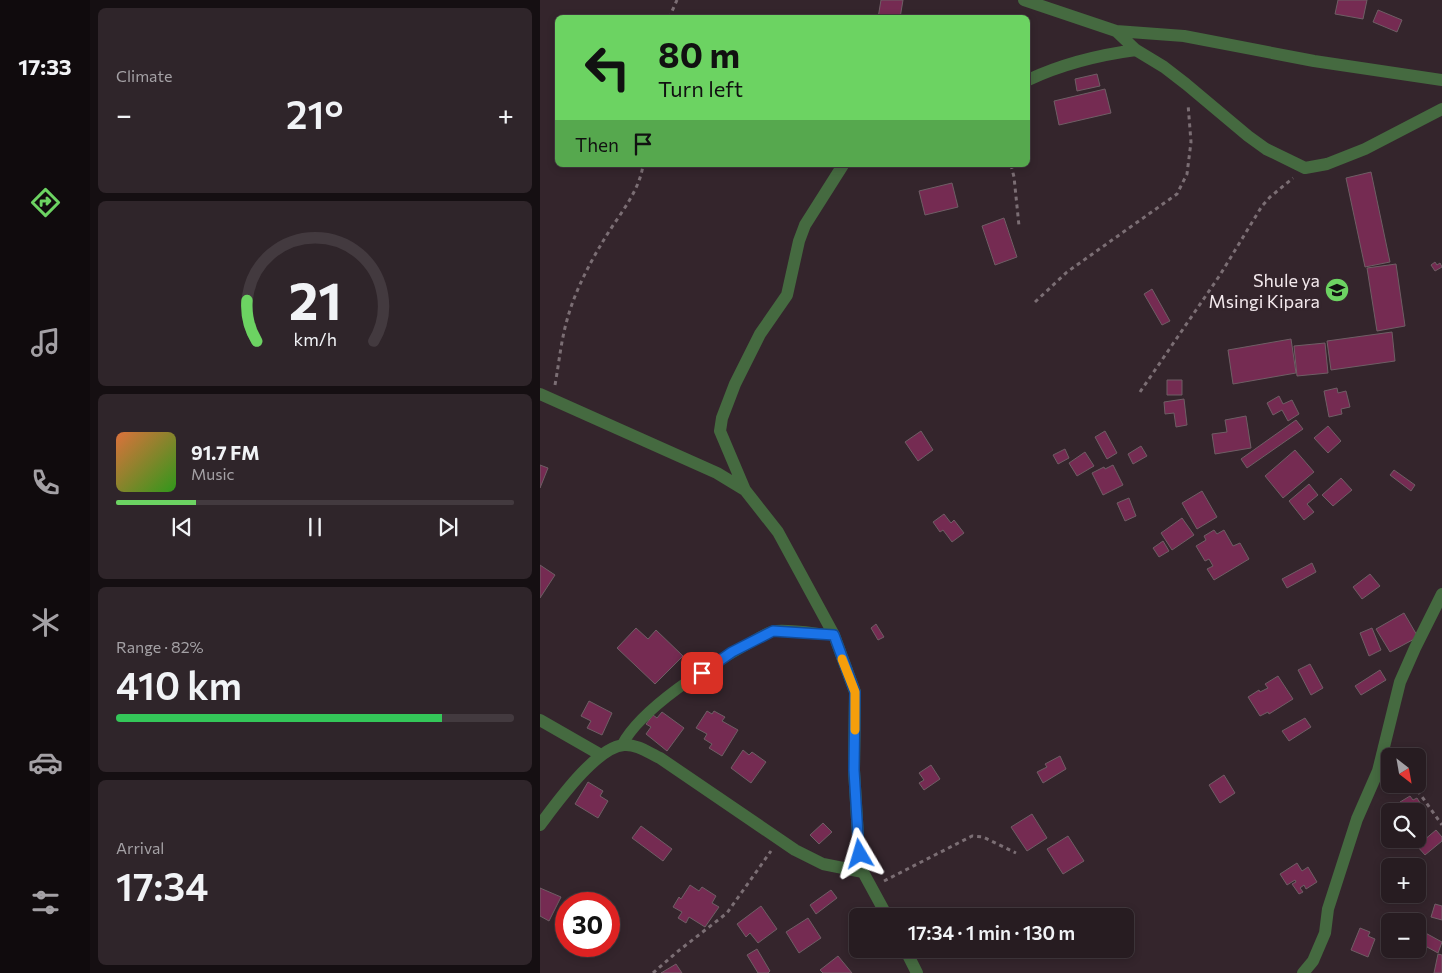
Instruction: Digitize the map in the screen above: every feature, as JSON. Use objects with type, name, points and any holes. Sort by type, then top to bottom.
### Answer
[{"type":"street","points":[[1024,0],[1116,31],[1184,36],[1314,61],[1442,80]]},
{"type":"street","points":[[1116,31],[1136,50],[1164,67],[1248,136],[1266,149],[1305,168],[1327,164],[1364,149],[1442,109]]},
{"type":"street","points":[[1030,79],[1079,61],[1107,54],[1136,50]]},
{"type":"street","points":[[842,167],[805,225],[799,241],[787,295],[760,334],[735,384],[722,418],[720,431],[745,490],[778,532],[834,635],[855,692],[855,780],[858,836],[863,872],[884,908]]},
{"type":"street","points":[[540,394],[690,460],[717,473],[745,490]]},
{"type":"street","points":[[1303,973],[1313,961],[1325,933],[1328,909],[1352,835],[1378,771],[1400,682],[1442,594]]},
{"type":"street","points":[[540,720],[601,755]]},
{"type":"street","points":[[540,825],[582,773],[601,755],[622,745],[636,746],[660,758],[778,840],[823,864],[863,872]]},
{"type":"street","points":[[910,958],[917,973]]},
{"type":"lane","points":[[622,745],[634,727],[673,692],[732,652],[766,634],[781,631],[834,635]]},
{"type":"path","points":[[670,15],[677,0]]},
{"type":"path","points":[[1035,302],[1067,272],[1177,194],[1187,174],[1191,142],[1186,84]]},
{"type":"path","points":[[552,400],[567,319],[580,285],[602,242],[628,201],[641,176],[643,167]]},
{"type":"path","points":[[1011,167],[1019,226]]},
{"type":"path","points":[[1140,392],[1220,275],[1262,206],[1305,168]]},
{"type":"path","points":[[1419,793],[1442,825]]},
{"type":"path","points":[[872,887],[972,836],[983,837],[1016,853]]},
{"type":"path","points":[[653,973],[676,952],[727,913],[778,840]]},
{"type":"building","points":[[881,0],[903,0],[900,15],[878,15]]},
{"type":"building","points":[[1338,0],[1367,0],[1363,19],[1335,14]]},
{"type":"building","points":[[1378,10],[1402,20],[1397,32],[1373,22]]},
{"type":"building","points":[[1097,74],[1100,86],[1077,91],[1075,79]]},
{"type":"building","points":[[1105,89],[1111,113],[1059,125],[1054,101]]},
{"type":"building","points":[[1371,172],[1390,262],[1365,267],[1346,178]]},
{"type":"building","points":[[952,183],[958,207],[925,215],[919,191]]},
{"type":"building","points":[[1004,218],[1017,257],[995,265],[982,226]]},
{"type":"building","points":[[1435,262],[1437,265],[1440,263],[1442,267],[1435,271],[1431,265]]},
{"type":"building","points":[[1396,264],[1405,326],[1377,331],[1367,268]]},
{"type":"building","points":[[1152,289],[1170,321],[1162,325],[1144,294]]},
{"type":"building","points":[[1392,332],[1395,361],[1331,370],[1327,341]]},
{"type":"building","points":[[1291,339],[1296,373],[1233,384],[1228,350]]},
{"type":"building","points":[[1325,343],[1328,373],[1297,376],[1294,346]]},
{"type":"building","points":[[1167,380],[1182,380],[1182,395],[1167,395]]},
{"type":"building","points":[[1337,388],[1338,393],[1346,391],[1350,407],[1341,409],[1342,414],[1329,417],[1324,391]]},
{"type":"building","points":[[1279,396],[1283,404],[1292,400],[1299,414],[1288,421],[1282,410],[1273,415],[1267,403]]},
{"type":"building","points":[[1184,399],[1187,425],[1176,427],[1174,413],[1165,414],[1164,402]]},
{"type":"building","points":[[1246,416],[1251,448],[1215,454],[1212,434],[1227,432],[1225,420]]},
{"type":"building","points":[[1296,420],[1303,429],[1247,468],[1241,459]]},
{"type":"building","points":[[1328,426],[1341,441],[1328,453],[1314,438]]},
{"type":"building","points":[[921,431],[933,450],[918,461],[905,442]]},
{"type":"building","points":[[1105,431],[1117,453],[1107,459],[1095,437]]},
{"type":"building","points":[[1141,446],[1147,456],[1133,464],[1128,454]]},
{"type":"building","points":[[1065,449],[1069,458],[1058,464],[1053,455]]},
{"type":"building","points":[[1295,450],[1314,472],[1283,498],[1265,476]]},
{"type":"building","points":[[1085,452],[1094,466],[1077,476],[1069,463]]},
{"type":"building","points":[[540,465],[548,468],[540,488]]},
{"type":"building","points":[[1113,465],[1123,485],[1103,495],[1092,473]]},
{"type":"building","points":[[1394,470],[1415,485],[1411,491],[1390,475]]},
{"type":"building","points":[[1341,478],[1352,490],[1333,506],[1322,495]]},
{"type":"building","points":[[1309,484],[1318,495],[1307,504],[1314,512],[1304,520],[1289,501]]},
{"type":"building","points":[[1202,491],[1217,517],[1197,529],[1182,503]]},
{"type":"building","points":[[1129,498],[1136,516],[1125,521],[1117,503]]},
{"type":"building","points":[[944,514],[951,523],[954,520],[964,533],[952,542],[943,530],[940,532],[933,522]]},
{"type":"building","points":[[1182,518],[1194,535],[1172,550],[1161,533]]},
{"type":"building","points":[[1214,530],[1217,534],[1224,530],[1233,546],[1240,543],[1249,559],[1214,580],[1207,569],[1213,566],[1209,559],[1205,561],[1196,546],[1206,540],[1204,536]]},
{"type":"building","points":[[1163,541],[1169,551],[1159,557],[1153,548]]},
{"type":"building","points":[[1312,563],[1316,572],[1287,588],[1282,579]]},
{"type":"building","points":[[540,565],[555,575],[540,598]]},
{"type":"building","points":[[1370,574],[1380,586],[1362,599],[1353,587]]},
{"type":"building","points":[[1404,613],[1418,637],[1390,652],[1376,629]]},
{"type":"building","points":[[876,624],[884,637],[878,640],[871,628]]},
{"type":"building","points":[[636,628],[648,639],[656,630],[683,656],[655,684],[617,648]]},
{"type":"building","points":[[1372,628],[1381,650],[1369,656],[1360,633]]},
{"type":"building","points":[[1310,664],[1323,688],[1311,695],[1298,670]]},
{"type":"building","points":[[1380,670],[1386,680],[1361,695],[1355,686]]},
{"type":"building","points":[[1278,676],[1293,699],[1269,714],[1268,712],[1260,716],[1248,697],[1259,690],[1260,692],[1268,688],[1265,684]]},
{"type":"building","points":[[589,701],[612,713],[602,735],[587,728],[591,721],[581,716]]},
{"type":"building","points":[[707,711],[712,714],[714,711],[725,717],[722,721],[738,730],[722,756],[709,748],[712,744],[704,739],[707,734],[696,728]]},
{"type":"building","points":[[662,712],[684,728],[667,751],[646,734],[651,727],[646,724],[653,715],[657,718]]},
{"type":"building","points":[[1305,718],[1311,727],[1289,741],[1282,731]]},
{"type":"building","points":[[743,750],[749,755],[752,752],[766,762],[751,783],[731,768]]},
{"type":"building","points":[[1060,756],[1066,769],[1043,783],[1037,772],[1047,767],[1045,764]]},
{"type":"building","points":[[931,765],[940,779],[924,790],[919,783],[924,780],[919,773]]},
{"type":"building","points":[[1224,775],[1235,793],[1220,803],[1209,785]]},
{"type":"building","points":[[588,782],[603,791],[600,796],[608,801],[598,818],[575,804]]},
{"type":"building","points":[[1410,796],[1413,800],[1417,798],[1420,803],[1401,803]]},
{"type":"building","points":[[1032,814],[1047,838],[1027,851],[1011,827]]},
{"type":"building","points":[[823,823],[832,832],[819,844],[810,835]]},
{"type":"building","points":[[641,826],[672,849],[663,861],[632,838]]},
{"type":"building","points":[[1436,830],[1442,837],[1442,841],[1425,855],[1419,848],[1426,848],[1426,838]]},
{"type":"building","points":[[1068,836],[1084,861],[1063,874],[1047,849]]},
{"type":"building","points":[[1297,863],[1302,871],[1308,867],[1317,882],[1306,889],[1304,885],[1300,888],[1303,892],[1299,894],[1292,884],[1296,882],[1295,880],[1287,885],[1280,874]]},
{"type":"building","points":[[690,885],[699,891],[702,887],[716,896],[712,903],[719,907],[705,927],[689,917],[686,923],[678,918],[682,912],[673,907]]},
{"type":"building","points":[[540,888],[555,894],[555,909],[549,921],[540,916]]},
{"type":"building","points":[[831,890],[837,898],[816,914],[810,905]]},
{"type":"building","points":[[1435,904],[1442,906],[1442,920],[1431,917]]},
{"type":"building","points":[[761,906],[777,929],[758,943],[750,933],[746,937],[737,924]]},
{"type":"building","points":[[808,918],[821,938],[799,953],[786,932]]},
{"type":"building","points":[[1360,928],[1370,932],[1368,936],[1375,939],[1368,957],[1351,950]]},
{"type":"building","points":[[1426,933],[1442,942],[1438,953],[1426,946]]},
{"type":"building","points":[[757,949],[770,971],[768,973],[758,973],[747,955]]},
{"type":"building","points":[[1438,954],[1442,955],[1442,973],[1434,973]]},
{"type":"building","points":[[838,956],[852,973],[823,973],[820,970]]},
{"type":"building","points":[[676,964],[682,973],[661,973]]},
{"type":"slow traffic","points":[[842,659],[855,692],[855,730]]},
{"type":"place","name":"Shule ya Msingi Kipara","points":[[1337,290]]},
{"type":"route","points":[[702,673],[732,652],[773,631],[834,635],[855,692],[854,770],[860,854]]}]
